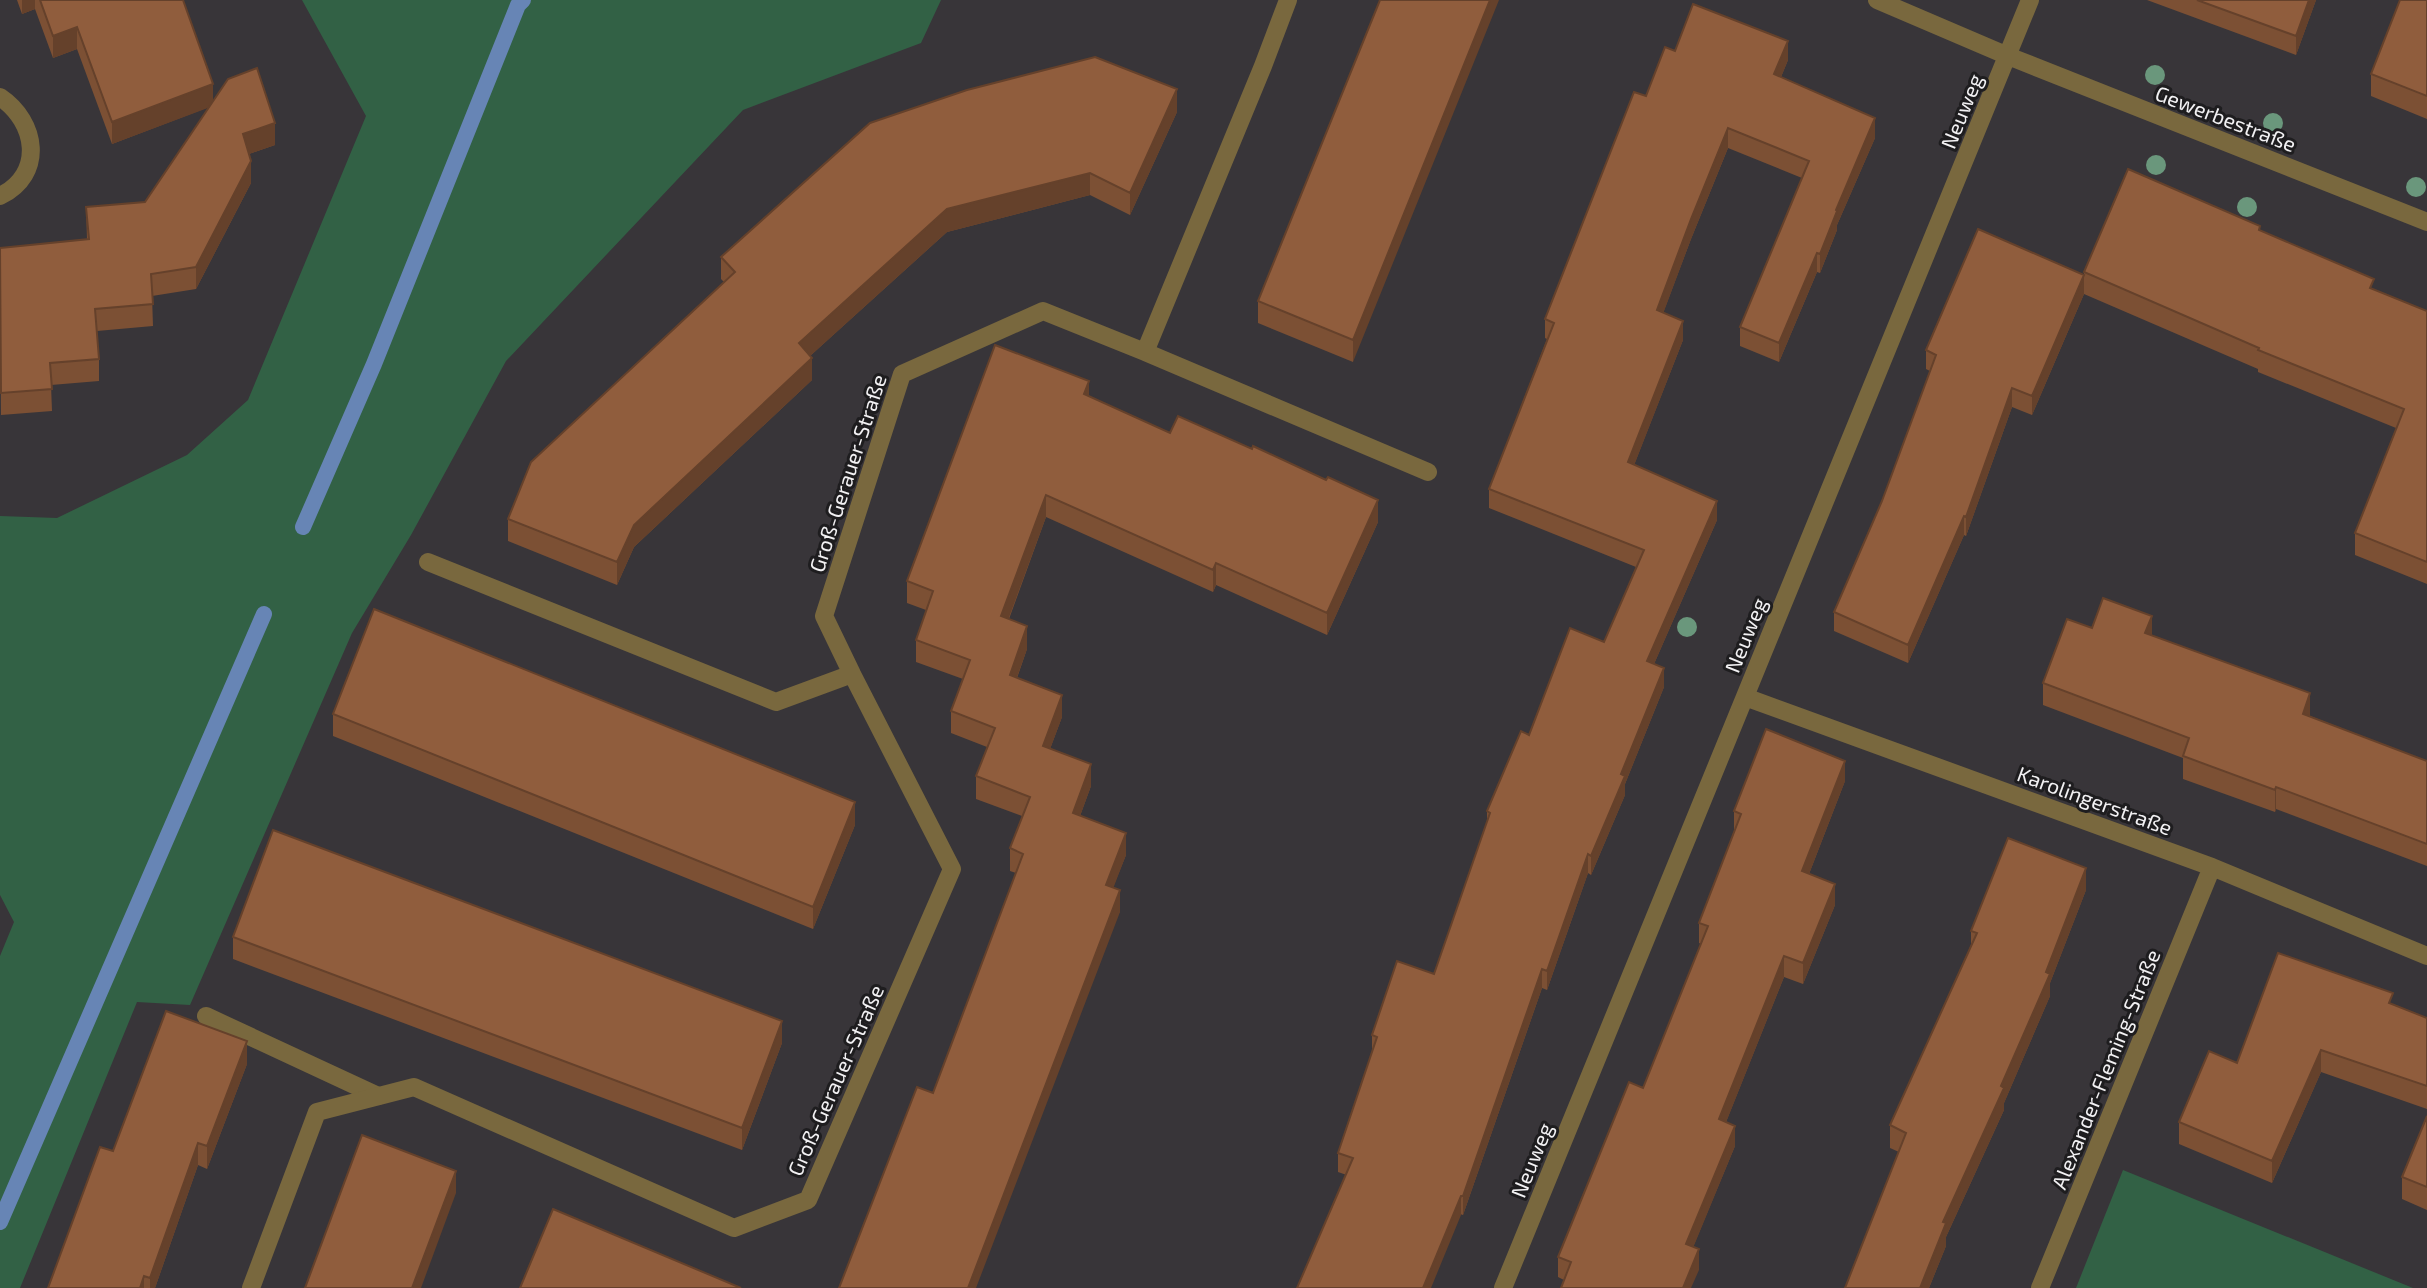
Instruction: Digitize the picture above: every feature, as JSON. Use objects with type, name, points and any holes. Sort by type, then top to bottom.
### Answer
[{"type":"street","points":[[1145,352],[1288,0]]},
{"type":"street","name":"Gewerbestraße","points":[[1877,0],[2008,56],[2427,222]]},
{"type":"street","name":"Neuweg","points":[[1503,1288],[2030,0]]},
{"type":"street","points":[[0,97],[16,108],[27,125],[32,145],[29,164],[19,181],[0,196]]},
{"type":"street","name":"Groß-Gerauer-Straße","points":[[251,1288],[317,1112],[414,1087],[734,1227],[808,1200],[952,869],[824,616],[902,374],[1043,312],[1145,352],[1428,472]]},
{"type":"street","points":[[428,562],[776,702],[852,674]]},
{"type":"street","name":"Karolingerstraße","points":[[1745,697],[2212,867],[2427,956]]},
{"type":"street","name":"Alexander-Fleming-Straße","points":[[2040,1288],[2212,867]]},
{"type":"street","points":[[206,1016],[378,1096]]},
{"type":"green space","points":[[302,0],[941,0],[921,43],[743,110],[506,361],[411,535],[352,633],[190,1005],[137,1002],[20,1288],[0,1288],[0,956],[14,922],[0,895],[0,516],[57,518],[187,455],[248,400],[366,116]]},
{"type":"green space","points":[[2123,1170],[2413,1288],[2076,1288]]},
{"type":"building","points":[[40,0],[183,0],[213,84],[112,122],[77,27],[53,36]]},
{"type":"building","points":[[1380,0],[1490,0],[1353,340],[1258,301]]},
{"type":"building","points":[[2197,0],[2309,0],[2296,36]]},
{"type":"building","points":[[2400,0],[2427,0],[2427,96],[2371,74]]},
{"type":"building","points":[[1693,4],[1788,41],[1774,74],[1875,118],[1820,254],[1817,253],[1779,343],[1740,327],[1809,161],[1728,128],[1657,310],[1683,321],[1628,462],[1717,501],[1647,661],[1664,668],[1621,774],[1625,776],[1591,856],[1588,854],[1547,971],[1542,969],[1463,1196],[1423,1288],[1297,1288],[1353,1158],[1338,1153],[1377,1037],[1372,1035],[1397,961],[1434,974],[1490,813],[1487,811],[1521,731],[1529,735],[1570,628],[1604,642],[1644,550],[1489,489],[1554,323],[1545,319],[1634,92],[1646,96],[1665,47],[1675,51]]},
{"type":"building","points":[[1095,57],[1177,89],[1130,193],[1090,173],[947,209],[799,343],[812,358],[634,525],[617,562],[508,519],[531,462],[735,272],[721,257],[870,123],[967,90]]},
{"type":"building","points":[[257,68],[275,123],[243,134],[251,161],[196,267],[151,274],[153,304],[95,309],[99,359],[50,363],[52,389],[1,393],[0,248],[89,239],[86,207],[145,202],[228,79]]},
{"type":"building","points":[[2128,169],[2260,226],[2259,230],[2374,279],[2370,288],[2427,311],[2427,562],[2355,533],[2404,409],[2258,350],[2259,348],[2084,272]]},
{"type":"building","points":[[1978,229],[2084,275],[2032,396],[2012,388],[1966,517],[1964,516],[1908,645],[1834,612],[1882,501],[1936,355],[1926,350]]},
{"type":"building","points":[[995,345],[1089,381],[1084,394],[1170,433],[1178,416],[1378,500],[1327,613],[1216,563],[1213,570],[1046,495],[1001,616],[1027,626],[1010,675],[1062,695],[1043,746],[1091,764],[1073,813],[1126,833],[1106,885],[1120,890],[968,1288],[839,1288],[917,1087],[933,1093],[1023,854],[1010,848],[1030,797],[976,776],[995,728],[951,711],[970,660],[916,640],[933,591],[907,581]]},
{"type":"building","points":[[2103,598],[2152,616],[2145,633],[2310,693],[2303,714],[2427,761],[2427,844],[2276,787],[2275,790],[2183,756],[2189,738],[2043,683],[2067,619],[2092,628]]},
{"type":"building","points":[[374,609],[855,802],[813,907],[333,714]]},
{"type":"building","points":[[1766,729],[1845,761],[1802,871],[1835,884],[1803,963],[1784,956],[1719,1119],[1735,1126],[1686,1244],[1699,1249],[1683,1288],[1561,1288],[1571,1262],[1558,1257],[1629,1082],[1643,1088],[1708,926],[1699,923],[1741,814],[1734,811]]},
{"type":"building","points":[[273,830],[782,1021],[742,1128],[233,937]]},
{"type":"building","points":[[2008,838],[2086,868],[2046,972],[2050,974],[2001,1086],[2004,1088],[1943,1222],[1946,1223],[1920,1288],[1845,1288],[1906,1133],[1890,1125],[1977,933],[1971,931]]},
{"type":"building","points":[[2278,953],[2393,993],[2389,1003],[2427,1018],[2427,1086],[2321,1050],[2272,1161],[2179,1122],[2209,1051],[2237,1063]]},
{"type":"building","points":[[166,1011],[247,1041],[207,1146],[198,1143],[150,1278],[144,1276],[140,1288],[48,1288],[100,1147],[113,1151]]},
{"type":"building","points":[[2427,1116],[2427,1187],[2402,1177]]},
{"type":"building","points":[[362,1135],[456,1171],[412,1288],[305,1288]]},
{"type":"building","points":[[553,1209],[741,1288],[520,1288]]},
{"type":"waterway","points":[[303,527],[374,364],[518,5],[523,0]]},
{"type":"waterway","points":[[0,1222],[264,614]]}]
